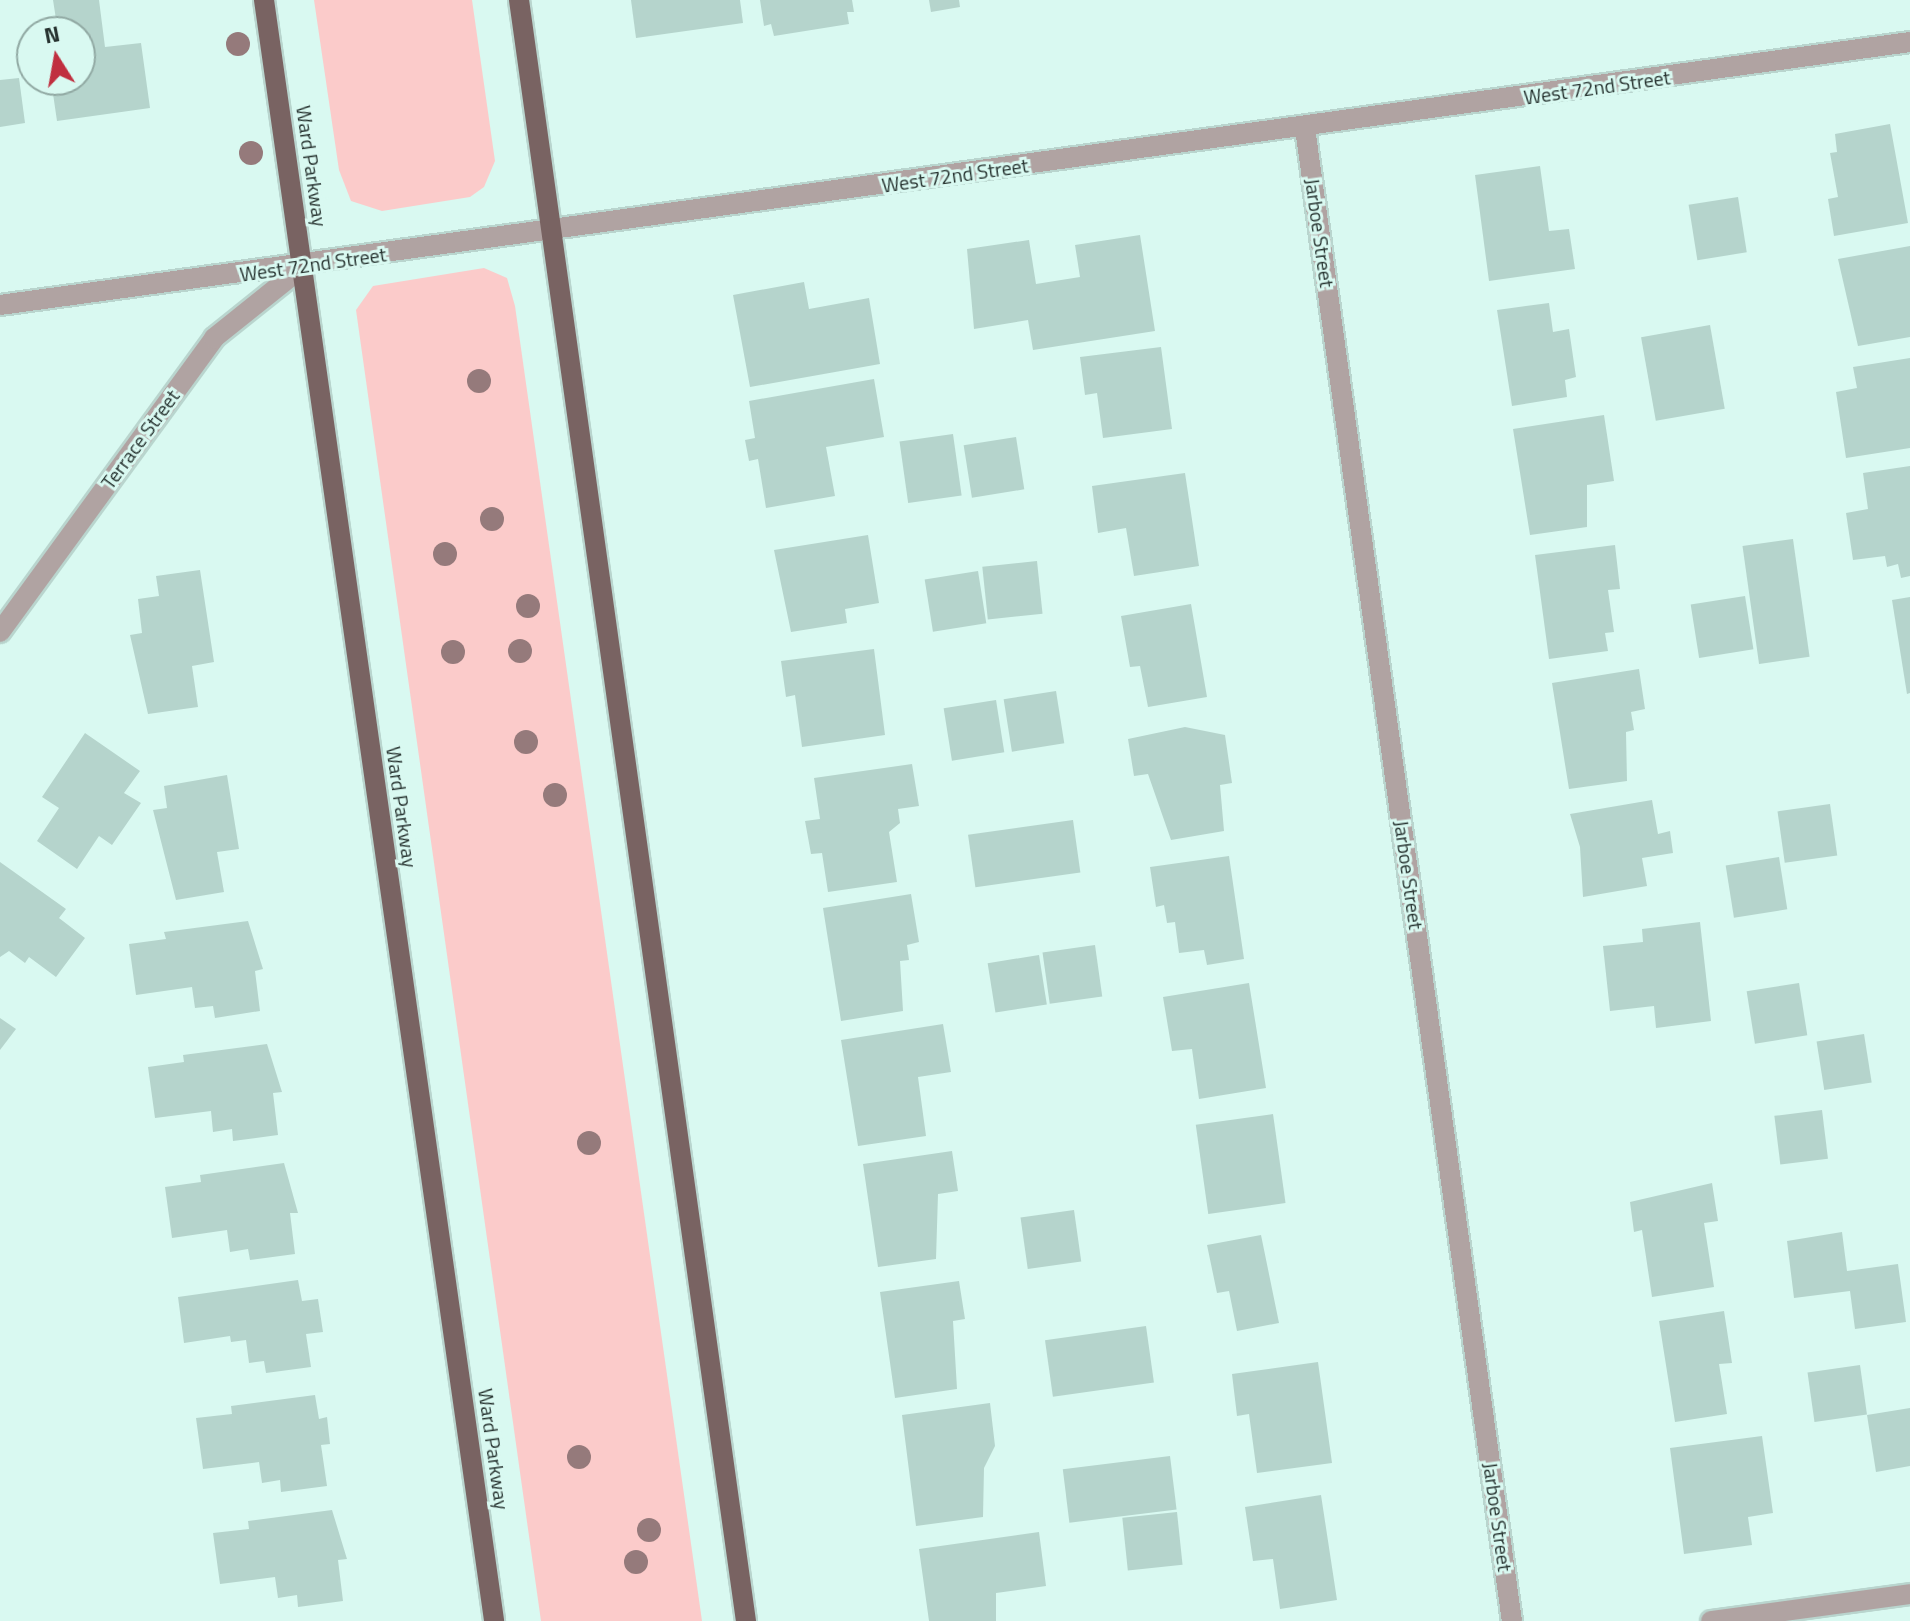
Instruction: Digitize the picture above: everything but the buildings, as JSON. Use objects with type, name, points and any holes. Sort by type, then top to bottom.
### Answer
[{"type":"main road","name":"Ward Parkway","points":[[264,0],[494,1621]]},
{"type":"main road","points":[[519,0],[746,1621]]},
{"type":"street","name":"West 72nd Street","points":[[0,305],[302,268],[550,227],[1305,128],[1910,42]]},
{"type":"street","name":"Jarboe Street","points":[[1305,128],[1512,1621]]},
{"type":"street","name":"Terrace Street","points":[[0,632],[214,338],[302,268]]},
{"type":"street","points":[[1711,1621],[1910,1594]]},
{"type":"shaded area","points":[[314,0],[472,0],[495,161],[484,187],[470,197],[382,211],[351,201],[339,170]]},
{"type":"shaded area","points":[[484,268],[507,278],[515,306],[702,1621],[541,1621],[356,310],[373,286]]}]
